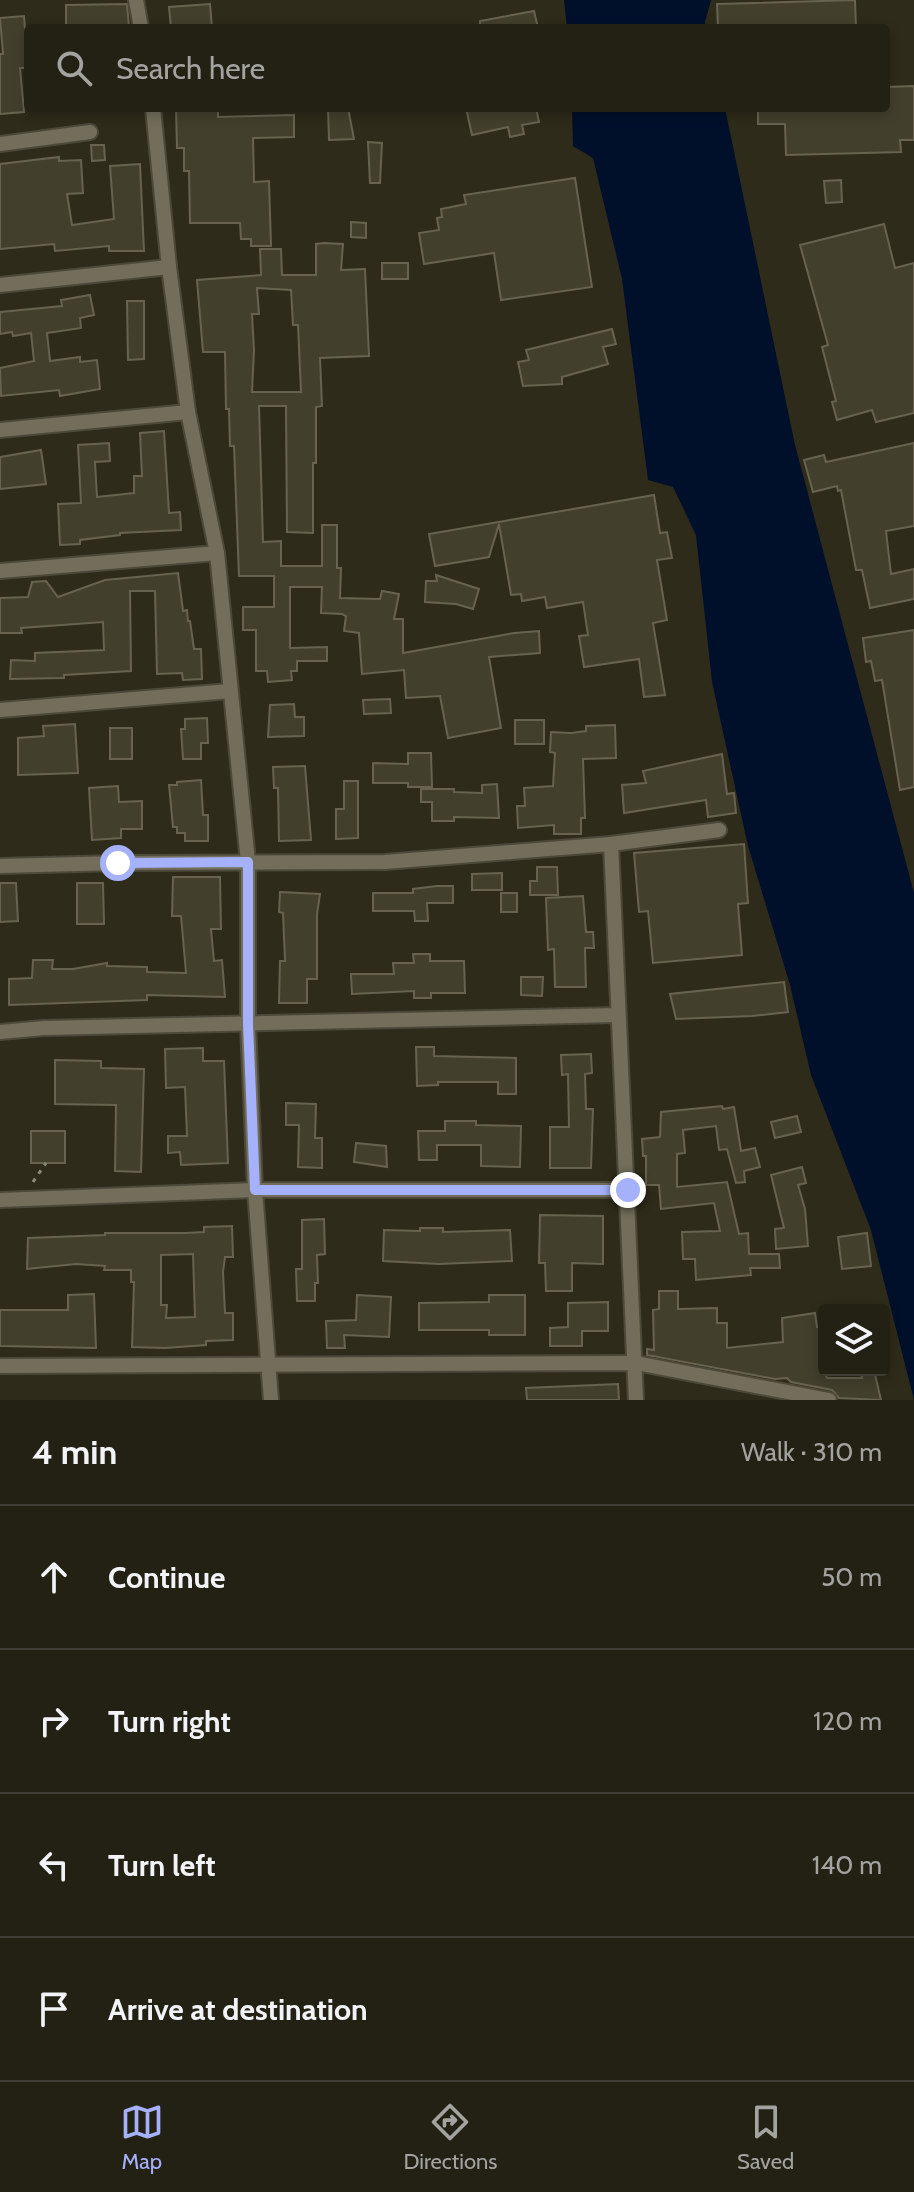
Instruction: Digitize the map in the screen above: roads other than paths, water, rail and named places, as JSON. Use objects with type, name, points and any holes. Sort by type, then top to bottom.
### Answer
[{"type":"street","points":[[136,0],[140,24]]},
{"type":"street","points":[[153,112],[188,412],[217,553],[248,862],[248,1024],[255,1190],[271,1400]]},
{"type":"street","points":[[0,144],[90,132]]},
{"type":"street","points":[[0,285],[169,267]]},
{"type":"street","points":[[0,430],[188,412]]},
{"type":"street","points":[[0,571],[217,553]]},
{"type":"street","points":[[0,710],[230,691]]},
{"type":"street","points":[[0,866],[385,862],[611,844],[719,830]]},
{"type":"street","points":[[611,844],[636,1400]]},
{"type":"street","points":[[0,1032],[44,1028],[618,1015]]},
{"type":"street","points":[[0,1200],[255,1190],[628,1190]]},
{"type":"street","points":[[0,1366],[636,1363],[829,1400]]},
{"type":"water","points":[[564,0],[711,0],[705,24],[567,24]]},
{"type":"water","points":[[572,112],[726,112],[795,445],[914,893],[914,1400],[871,1230],[811,1075],[790,985],[748,846],[712,682],[696,535],[673,487],[648,480],[622,279],[593,158],[573,146]]}]
